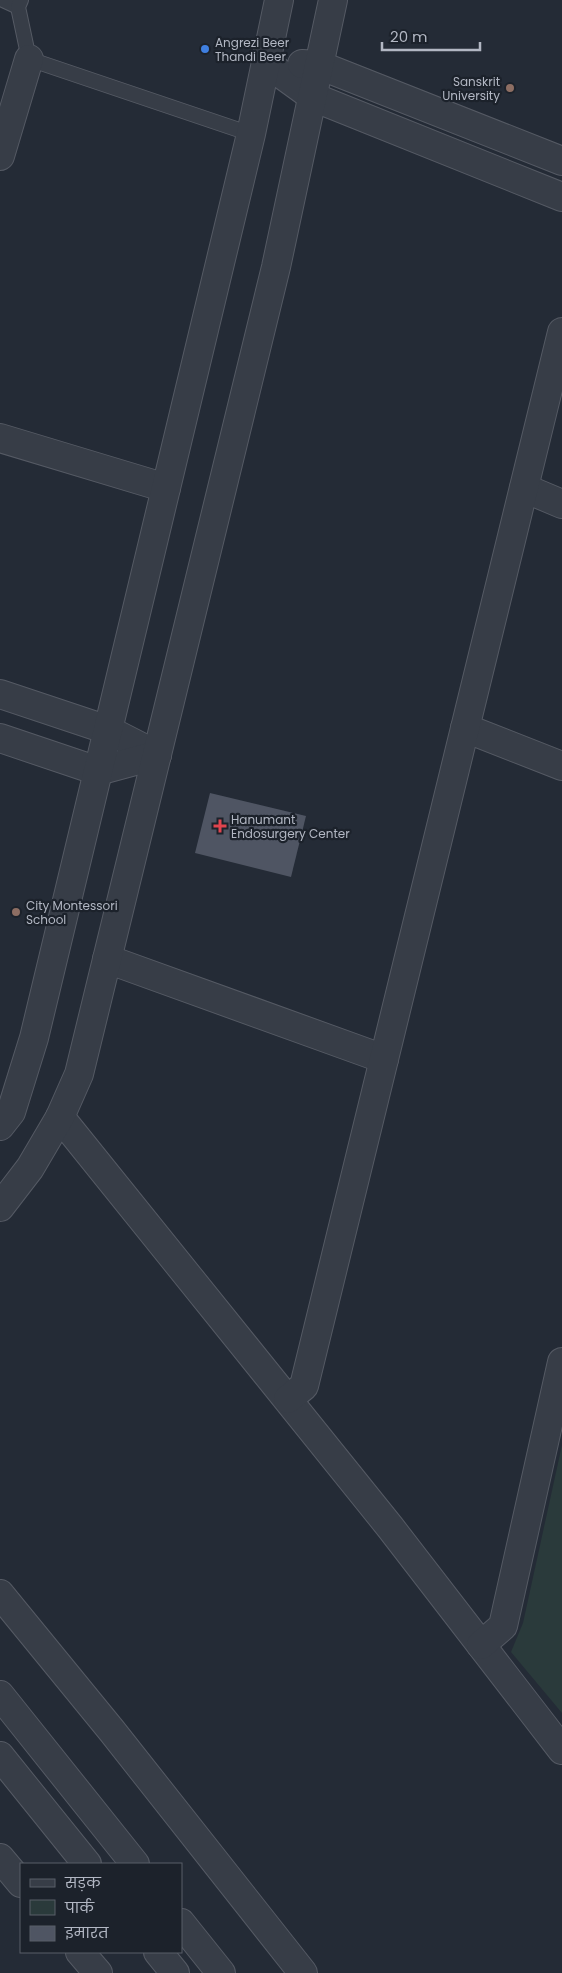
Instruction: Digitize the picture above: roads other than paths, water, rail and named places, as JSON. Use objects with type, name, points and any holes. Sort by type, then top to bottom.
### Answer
[{"type":"street","points":[[0,1126],[10,1112],[34,1038],[251,134],[279,0]]},
{"type":"street","points":[[0,1207],[30,1168],[60,1117],[79,1074],[274,277],[333,0]]},
{"type":"street","points":[[0,156],[29,59]]},
{"type":"street","points":[[266,63],[319,65],[562,161]]},
{"type":"street","points":[[266,63],[313,97],[562,197]]},
{"type":"street","points":[[288,1399],[304,1386],[562,332]]},
{"type":"street","points":[[0,438],[166,488]]},
{"type":"street","points":[[524,488],[562,504]]},
{"type":"street","points":[[0,694],[108,730],[157,755]]},
{"type":"street","points":[[465,728],[562,766]]},
{"type":"street","points":[[0,738],[98,771],[157,755]]},
{"type":"street","points":[[107,959],[384,1059]]},
{"type":"street","points":[[60,1117],[390,1527],[562,1750]]},
{"type":"street","points":[[481,1645],[503,1626],[562,1362]]},
{"type":"street","points":[[0,1594],[112,1731],[303,1973]]},
{"type":"street","points":[[0,1695],[133,1863]]},
{"type":"street","points":[[0,1756],[87,1863]]},
{"type":"street","points":[[0,1858],[20,1882]]},
{"type":"street","points":[[182,1924],[221,1973]]},
{"type":"street","points":[[81,1953],[98,1973]]},
{"type":"street","points":[[159,1953],[175,1973]]},
{"type":"lane","points":[[3,0],[20,3],[29,59],[251,134]]},
{"type":"place","name":"Angrezi Beer Thandi Beer","points":[[205,49]]},
{"type":"place","name":"Sanskrit University","points":[[510,88]]},
{"type":"place","name":"Hanumant Endosurgery Center","points":[[220,826]]},
{"type":"place","name":"City Montessori School","points":[[16,912]]}]
